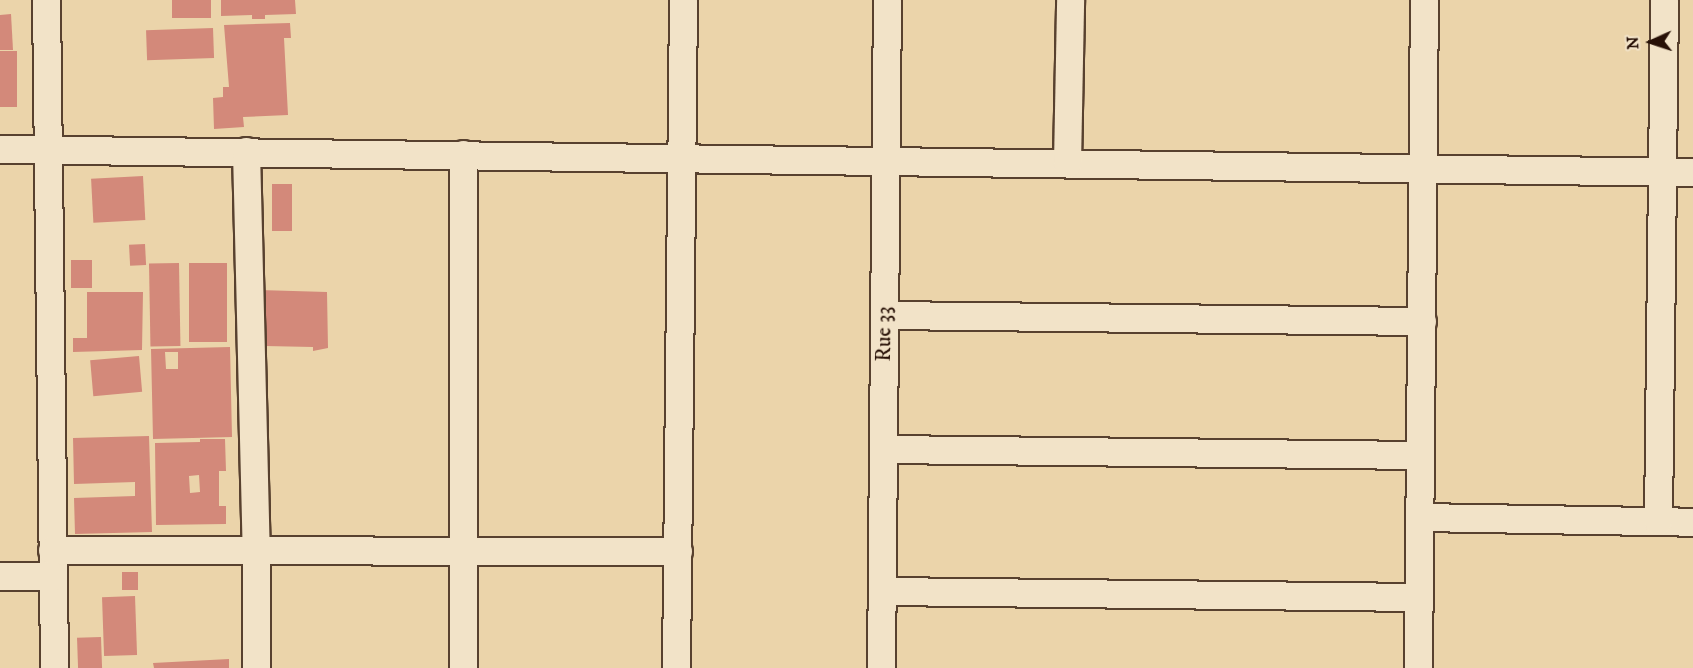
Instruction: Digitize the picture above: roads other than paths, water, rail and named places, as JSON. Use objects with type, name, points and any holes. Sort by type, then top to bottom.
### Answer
[{"type":"street","points":[[46,0],[54,668]]},
{"type":"street","points":[[676,668],[683,0]]},
{"type":"street","name":"Rue 33","points":[[881,668],[887,0]]},
{"type":"street","points":[[1067,163],[1070,0]]},
{"type":"street","points":[[1418,668],[1424,0]]},
{"type":"street","points":[[1658,521],[1664,0]]},
{"type":"street","points":[[0,149],[1693,172]]},
{"type":"street","points":[[246,151],[256,550],[256,668]]},
{"type":"street","points":[[463,154],[463,668]]},
{"type":"street","points":[[884,315],[1422,321]]},
{"type":"street","points":[[883,449],[1420,455]]},
{"type":"street","points":[[1420,517],[1693,522]]},
{"type":"street","points":[[52,550],[678,551]]},
{"type":"street","points":[[0,576],[53,576]]},
{"type":"street","points":[[882,591],[1419,597]]}]
